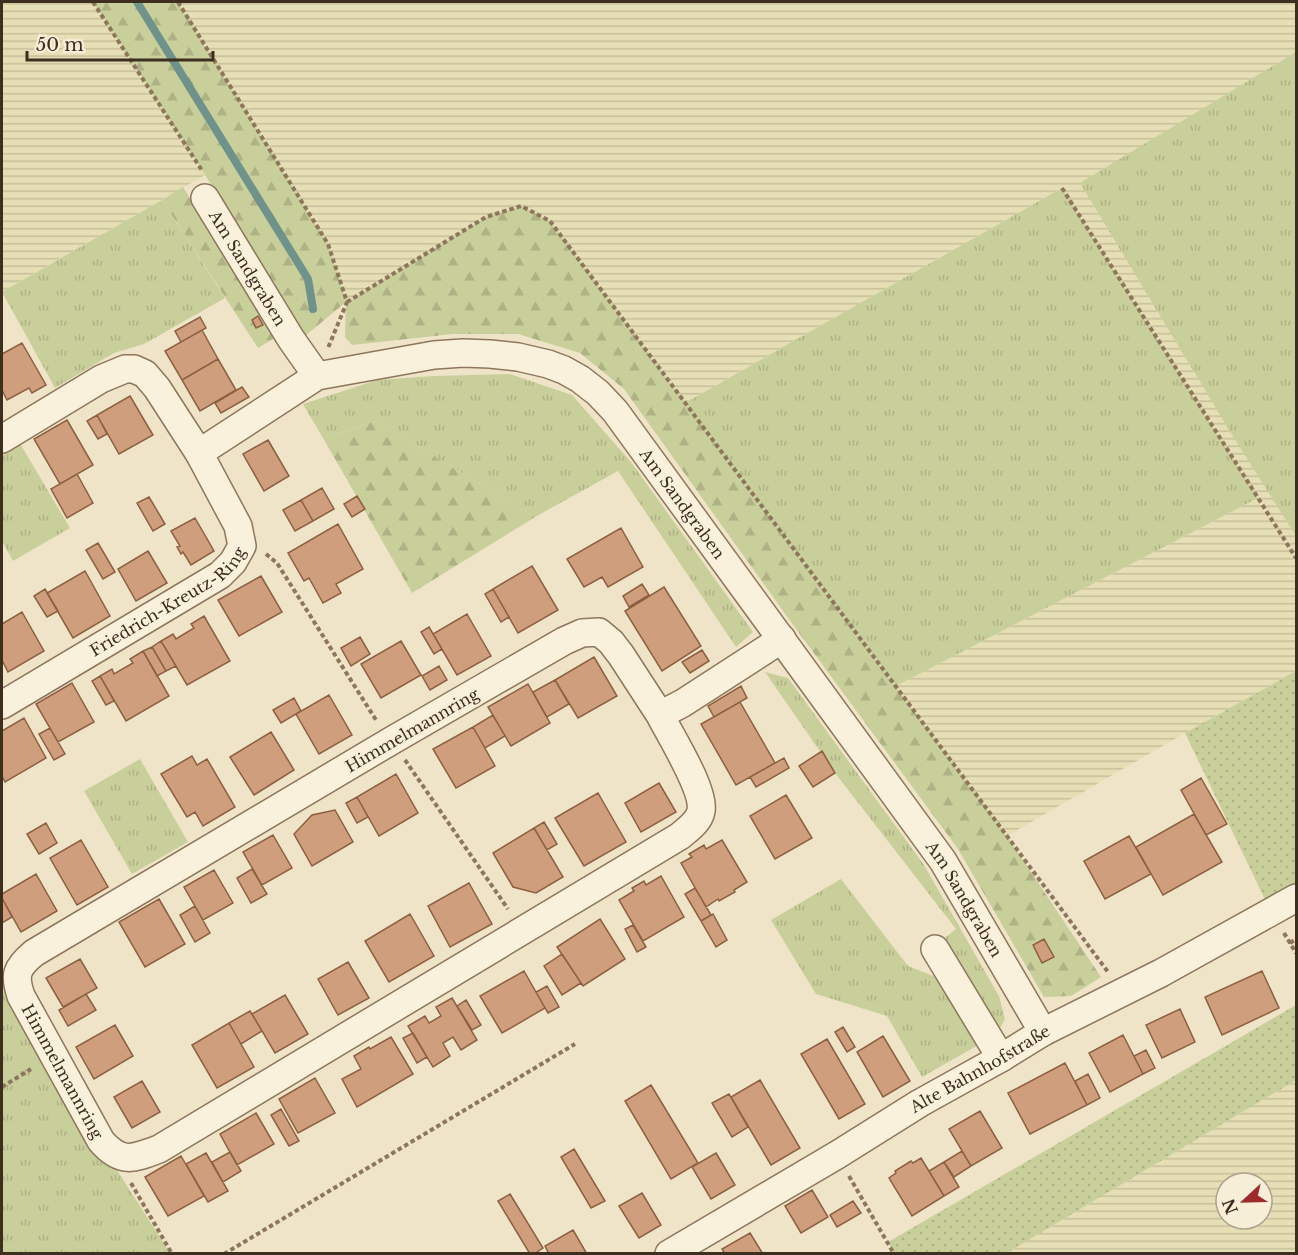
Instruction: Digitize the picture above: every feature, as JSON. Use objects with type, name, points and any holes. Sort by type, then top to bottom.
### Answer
[{"type":"street","name":"Am Sandgraben","points":[[205,198],[291,339],[317,376],[424,357],[463,353],[490,354],[533,360],[556,367],[580,379],[598,393],[615,411],[943,861],[1043,1032]]},
{"type":"street","name":"Friedrich-Kreutz-Ring","points":[[2,439],[101,379],[125,369],[134,369],[146,374],[199,453],[238,526],[242,546],[233,562],[220,575],[2,705]]},
{"type":"street","points":[[199,453],[317,376]]},
{"type":"street","name":"Himmelmannring","points":[[599,632],[621,655],[660,715],[697,785],[700,793],[699,818],[680,836],[159,1149],[121,1158],[110,1152],[101,1141],[53,1056],[24,1004],[16,979],[23,962],[34,953],[391,741],[564,641],[582,633],[599,632]]},
{"type":"street","points":[[660,715],[683,703],[782,639]]},
{"type":"street","name":"Alte Bahnhofstraße","points":[[669,1254],[1043,1032],[1161,973],[1296,898]]},
{"type":"street","points":[[935,949],[1001,1058]]},
{"type":"path","points":[[93,2],[205,175],[205,198]]},
{"type":"path","points":[[178,2],[327,244],[347,302]]},
{"type":"path","points":[[1062,188],[1296,558]]},
{"type":"path","points":[[317,376],[347,302],[486,217],[521,206],[550,221],[1123,992]]},
{"type":"path","points":[[1290,943],[1296,939]]},
{"type":"path","points":[[224,1254],[575,1044]]},
{"type":"path","points":[[2,1087],[53,1056]]},
{"type":"path","points":[[837,1155],[894,1254]]},
{"type":"path","points":[[121,1158],[130,1180],[172,1254]]},
{"type":"shaded area","points":[[2,2],[93,2],[205,175],[2,292]]},
{"type":"shaded area","points":[[178,2],[1296,2],[1296,671],[1007,836],[896,686],[1258,498],[1062,188],[685,403],[550,221],[486,217],[347,302],[327,244]]},
{"type":"shaded area","points":[[1296,1080],[1296,1253],[1007,1253]]},
{"type":"green space","points":[[93,2],[178,2],[328,244],[347,302],[486,217],[521,206],[550,221],[1007,836],[1101,977],[1071,996],[1044,997],[958,849],[624,389],[580,353],[518,334],[453,334],[352,345],[345,337],[346,302],[305,336],[205,175]]},
{"type":"green space","points":[[1296,52],[1296,536],[1080,183]]},
{"type":"green space","points":[[183,187],[276,337],[258,348],[162,200]]},
{"type":"green space","points":[[1062,188],[1258,498],[896,686],[685,403]]},
{"type":"green space","points":[[162,200],[225,298],[144,344],[114,353],[55,388],[2,292]]},
{"type":"green space","points":[[510,374],[572,395],[631,462],[753,632],[736,647],[618,471],[535,517],[375,421],[323,438],[303,404],[377,380]]},
{"type":"green space","points":[[375,421],[535,517],[412,593],[323,438]]},
{"type":"green space","points":[[18,440],[70,528],[13,561],[2,541],[2,450]]},
{"type":"green space","points":[[1296,671],[1296,897],[1271,912],[1185,733]]},
{"type":"green space","points":[[765,672],[788,678],[924,865],[999,996],[1005,1019],[997,1033],[938,943],[956,929],[835,773]]},
{"type":"green space","points":[[140,759],[188,842],[132,874],[84,791]]},
{"type":"green space","points":[[841,879],[908,966],[936,977],[980,1044],[922,1077],[887,1016],[816,994],[771,920]]},
{"type":"green space","points":[[2,978],[46,1059],[170,1253],[2,1253]]},
{"type":"green space","points":[[1296,1005],[1296,1080],[1007,1253],[894,1253],[888,1242]]},
{"type":"building","points":[[258,316],[263,325],[256,328],[252,320]]},
{"type":"building","points":[[200,317],[206,328],[181,342],[175,331]]},
{"type":"building","points":[[202,330],[218,359],[182,380],[165,351]]},
{"type":"building","points":[[22,343],[46,385],[32,393],[29,388],[7,400],[2,390],[2,354]]},
{"type":"building","points":[[218,359],[236,390],[200,411],[182,380]]},
{"type":"building","points":[[242,387],[249,397],[221,413],[215,403]]},
{"type":"building","points":[[130,396],[153,435],[119,454],[97,415]]},
{"type":"building","points":[[97,415],[107,434],[98,439],[87,421]]},
{"type":"building","points":[[67,420],[93,465],[60,484],[34,439]]},
{"type":"building","points":[[268,440],[289,476],[264,491],[243,454]]},
{"type":"building","points":[[77,474],[93,503],[67,518],[51,489]]},
{"type":"building","points":[[322,488],[334,509],[313,521],[301,500]]},
{"type":"building","points":[[357,496],[365,509],[352,517],[344,504]]},
{"type":"building","points":[[149,497],[165,524],[153,531],[137,503]]},
{"type":"building","points":[[301,500],[313,521],[295,531],[283,510]]},
{"type":"building","points":[[195,518],[214,551],[191,565],[183,552],[181,554],[177,547],[180,546],[171,531]]},
{"type":"building","points":[[338,524],[363,569],[336,584],[341,593],[323,603],[309,578],[304,581],[288,553]]},
{"type":"building","points":[[621,528],[643,567],[608,587],[602,577],[584,587],[567,559]]},
{"type":"building","points":[[98,543],[115,572],[103,579],[86,550]]},
{"type":"building","points":[[148,551],[167,583],[136,601],[118,569]]},
{"type":"building","points":[[532,566],[558,610],[518,633],[493,589]]},
{"type":"building","points":[[85,571],[110,616],[73,638],[47,593]]},
{"type":"building","points":[[261,576],[282,612],[239,636],[218,600]]},
{"type":"building","points":[[642,584],[649,595],[629,607],[623,596]]},
{"type":"building","points":[[664,587],[701,646],[662,671],[625,611]]},
{"type":"building","points":[[45,589],[58,611],[47,617],[34,596]]},
{"type":"building","points":[[493,589],[509,617],[501,622],[485,594]]},
{"type":"building","points":[[22,612],[44,651],[8,672],[2,660],[2,624]]},
{"type":"building","points":[[467,614],[491,656],[457,675],[433,634]]},
{"type":"building","points":[[204,616],[230,661],[187,685],[161,641],[173,634],[176,639],[194,628],[191,624]]},
{"type":"building","points":[[429,627],[442,649],[434,654],[421,632]]},
{"type":"building","points":[[360,637],[370,654],[351,666],[341,648]]},
{"type":"building","points":[[161,641],[176,666],[166,671],[152,647]]},
{"type":"building","points":[[401,641],[421,675],[381,698],[361,664]]},
{"type":"building","points":[[152,647],[166,671],[157,676],[143,651]]},
{"type":"building","points":[[702,650],[709,661],[690,673],[682,662]]},
{"type":"building","points":[[143,651],[169,696],[126,721],[100,676],[112,669],[114,674],[133,663],[130,659]]},
{"type":"building","points":[[594,657],[617,696],[578,718],[555,680]]},
{"type":"building","points":[[439,666],[447,680],[430,690],[422,676]]},
{"type":"building","points":[[100,676],[114,701],[106,705],[92,681]]},
{"type":"building","points":[[555,680],[569,704],[547,717],[533,692]]},
{"type":"building","points":[[72,683],[94,722],[58,742],[36,704]]},
{"type":"building","points":[[528,684],[550,723],[511,746],[488,707]]},
{"type":"building","points":[[741,686],[747,698],[714,717],[708,706]]},
{"type":"building","points":[[329,695],[352,735],[319,754],[296,714]]},
{"type":"building","points":[[294,698],[301,711],[281,723],[273,710]]},
{"type":"building","points":[[740,702],[775,763],[736,785],[701,724]]},
{"type":"building","points":[[493,715],[505,736],[485,748],[473,727]]},
{"type":"building","points":[[24,718],[46,758],[5,782],[2,776],[2,731]]},
{"type":"building","points":[[473,727],[495,766],[456,788],[433,749]]},
{"type":"building","points":[[50,728],[65,754],[54,760],[39,734]]},
{"type":"building","points":[[271,732],[294,770],[254,795],[230,757]]},
{"type":"building","points":[[822,751],[835,773],[813,787],[799,766]]},
{"type":"building","points":[[192,756],[197,765],[207,759],[235,807],[203,826],[195,812],[187,817],[161,774]]},
{"type":"building","points":[[784,758],[789,768],[756,787],[750,777]]},
{"type":"building","points":[[396,774],[418,813],[379,836],[357,797]]},
{"type":"building","points":[[1201,778],[1227,824],[1206,835],[1181,790]]},
{"type":"building","points":[[659,783],[676,812],[641,832],[625,803]]},
{"type":"building","points":[[598,793],[626,842],[584,866],[555,818]]},
{"type":"building","points":[[786,795],[812,838],[775,859],[750,816]]},
{"type":"building","points":[[357,797],[368,817],[357,823],[346,803]]},
{"type":"building","points":[[335,810],[353,842],[312,866],[294,834],[312,815]]},
{"type":"building","points":[[1194,814],[1222,862],[1163,895],[1136,847]]},
{"type":"building","points":[[544,822],[557,844],[547,850],[534,828]]},
{"type":"building","points":[[46,823],[57,843],[39,854],[27,834]]},
{"type":"building","points":[[534,828],[563,877],[536,893],[513,887],[493,853]]},
{"type":"building","points":[[273,835],[292,868],[262,885],[243,852]]},
{"type":"building","points":[[1129,836],[1151,874],[1105,899],[1084,861]]},
{"type":"building","points":[[81,840],[108,887],[77,905],[50,858]]},
{"type":"building","points":[[722,840],[747,882],[734,890],[735,892],[706,907],[681,863],[692,857],[689,854],[704,845],[706,849]]},
{"type":"building","points":[[252,869],[267,894],[251,903],[237,878]]},
{"type":"building","points":[[214,870],[233,903],[203,920],[184,887]]},
{"type":"building","points":[[36,874],[57,911],[21,932],[2,894]]},
{"type":"building","points":[[661,876],[684,917],[643,941],[619,900],[634,891],[632,888],[644,881],[646,885]]},
{"type":"building","points":[[469,883],[492,924],[450,947],[428,906]]},
{"type":"building","points":[[695,888],[711,915],[701,921],[685,894]]},
{"type":"building","points":[[2,898],[12,917],[2,923]]},
{"type":"building","points":[[159,899],[185,944],[145,967],[119,922]]},
{"type":"building","points":[[195,906],[210,933],[195,942],[180,915]]},
{"type":"building","points":[[410,914],[434,956],[389,982],[365,941]]},
{"type":"building","points":[[713,914],[727,940],[716,947],[701,921]]},
{"type":"building","points":[[600,919],[625,959],[583,986],[557,947]]},
{"type":"building","points":[[633,925],[646,947],[637,952],[625,929]]},
{"type":"building","points":[[1044,939],[1054,957],[1042,963],[1033,945]]},
{"type":"building","points":[[562,954],[581,983],[562,995],[544,966]]},
{"type":"building","points":[[80,959],[97,988],[63,1007],[46,978]]},
{"type":"building","points":[[348,962],[369,998],[338,1015],[318,979]]},
{"type":"building","points":[[524,971],[545,1008],[502,1033],[480,996]]},
{"type":"building","points":[[1262,971],[1279,1008],[1222,1035],[1205,997]]},
{"type":"building","points":[[547,986],[559,1007],[548,1013],[536,992]]},
{"type":"building","points":[[86,994],[96,1010],[68,1026],[59,1010]]},
{"type":"building","points":[[285,995],[308,1034],[275,1053],[252,1014]]},
{"type":"building","points":[[452,998],[477,1040],[461,1050],[453,1037],[443,1043],[450,1056],[433,1067],[408,1026],[425,1016],[429,1023],[441,1016],[436,1007]]},
{"type":"building","points":[[466,1000],[481,1025],[472,1030],[457,1006]]},
{"type":"building","points":[[1180,1009],[1195,1042],[1162,1058],[1146,1025]]},
{"type":"building","points":[[250,1011],[262,1031],[241,1044],[229,1023]]},
{"type":"building","points":[[229,1023],[254,1067],[217,1088],[192,1045]]},
{"type":"building","points":[[115,1025],[133,1056],[94,1079],[76,1047]]},
{"type":"building","points":[[843,1027],[855,1047],[847,1052],[835,1032]]},
{"type":"building","points":[[413,1033],[427,1057],[417,1063],[403,1038]]},
{"type":"building","points":[[1123,1035],[1143,1074],[1110,1092],[1089,1053]]},
{"type":"building","points":[[883,1036],[910,1081],[883,1097],[857,1052]]},
{"type":"building","points":[[391,1037],[413,1074],[357,1107],[342,1079],[361,1069],[354,1056]]},
{"type":"building","points":[[827,1039],[865,1104],[839,1119],[801,1054]]},
{"type":"building","points":[[1146,1050],[1155,1068],[1143,1074],[1134,1056]]},
{"type":"building","points":[[1065,1063],[1087,1105],[1030,1134],[1008,1093]]},
{"type":"building","points":[[1088,1074],[1100,1098],[1087,1105],[1075,1081]]},
{"type":"building","points":[[315,1078],[335,1113],[298,1133],[279,1099]]},
{"type":"building","points":[[760,1080],[800,1148],[771,1165],[731,1097]]},
{"type":"building","points":[[142,1081],[160,1112],[132,1128],[114,1097]]},
{"type":"building","points":[[651,1085],[698,1163],[671,1179],[625,1101]]},
{"type":"building","points":[[729,1094],[748,1127],[732,1137],[712,1103]]},
{"type":"building","points":[[281,1109],[299,1141],[289,1146],[271,1115]]},
{"type":"building","points":[[980,1111],[1002,1148],[971,1166],[949,1129]]},
{"type":"building","points":[[256,1113],[274,1144],[237,1165],[220,1134]]},
{"type":"building","points":[[574,1149],[605,1201],[591,1208],[561,1157]]},
{"type":"building","points":[[962,1151],[971,1166],[954,1177],[944,1162]]},
{"type":"building","points":[[230,1152],[241,1171],[223,1182],[212,1162]]},
{"type":"building","points":[[206,1153],[228,1191],[208,1202],[186,1164]]},
{"type":"building","points":[[716,1153],[735,1185],[711,1199],[692,1167]]},
{"type":"building","points":[[181,1156],[204,1196],[168,1216],[145,1177]]},
{"type":"building","points":[[921,1158],[944,1196],[912,1216],[889,1178],[896,1173],[895,1171],[911,1161],[913,1163]]},
{"type":"building","points":[[944,1162],[959,1187],[944,1196],[929,1171]]},
{"type":"building","points":[[812,1190],[828,1217],[801,1233],[785,1206]]},
{"type":"building","points":[[642,1193],[661,1225],[639,1238],[619,1206]]},
{"type":"building","points":[[510,1194],[543,1248],[534,1254],[530,1254],[498,1201]]},
{"type":"building","points":[[853,1201],[861,1213],[837,1227],[830,1215]]},
{"type":"building","points":[[573,1230],[587,1254],[549,1254],[545,1246]]},
{"type":"building","points":[[750,1233],[763,1254],[725,1254],[722,1249]]},
{"type":"waterway","points":[[137,2],[308,279],[313,309]]}]
